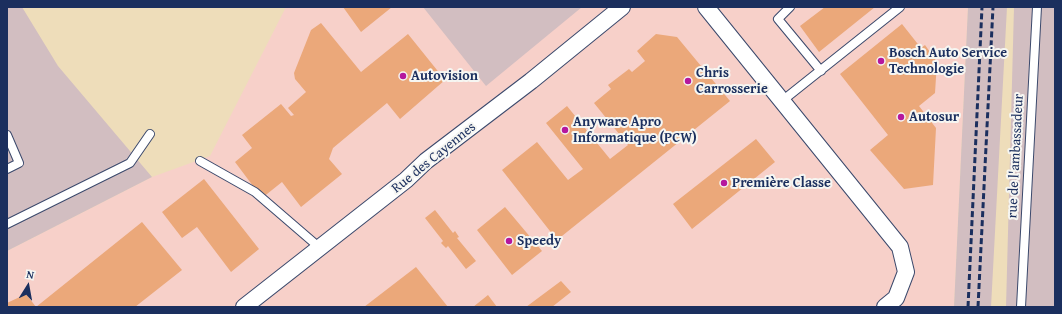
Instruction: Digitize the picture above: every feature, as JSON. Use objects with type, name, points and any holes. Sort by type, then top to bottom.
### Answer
[{"type":"street","name":"Rue des Cayennes","points":[[244,307],[406,180],[426,161],[531,81],[622,7]]},
{"type":"street","points":[[706,7],[900,247],[906,272],[896,298],[885,307]]},
{"type":"lane","points":[[790,7],[778,19],[821,71]]},
{"type":"lane","points":[[782,102],[900,7]]},
{"type":"lane","name":"rue de l'ambassadeur","points":[[1021,307],[1037,7]]},
{"type":"lane","points":[[7,224],[130,163],[150,134]]},
{"type":"lane","points":[[7,135],[19,164],[7,169]]},
{"type":"lane","points":[[200,161],[255,192],[320,248]]},
{"type":"shaded area","points":[[7,7],[22,7],[58,66],[152,177],[7,251]]},
{"type":"shaded area","points":[[286,7],[968,7],[954,307],[7,307],[7,251],[152,177],[210,156]]},
{"type":"shaded area","points":[[423,7],[582,7],[486,86]]},
{"type":"shaded area","points":[[968,7],[1007,7],[991,307],[954,307]]},
{"type":"shaded area","points":[[1014,7],[1055,7],[1055,307],[1006,307]]},
{"type":"building","points":[[343,7],[392,7],[361,32]]},
{"type":"building","points":[[825,7],[875,7],[819,52],[800,26]]},
{"type":"building","points":[[321,23],[361,72],[408,34],[445,80],[400,119],[387,103],[333,148],[329,159],[342,174],[301,207],[282,182],[262,198],[235,162],[252,148],[242,135],[281,104],[291,116],[294,115],[288,108],[306,92],[295,79],[294,73],[311,30]]},
{"type":"building","name":"Autosur","points":[[902,24],[921,48],[925,45],[937,62],[935,93],[919,106],[936,128],[933,185],[904,189],[870,150],[888,135],[840,74]]},
{"type":"building","points":[[656,34],[677,37],[730,101],[557,240],[502,170],[537,142],[568,180],[583,169],[546,123],[567,106],[610,159],[628,145],[594,103],[611,89],[608,85],[629,69],[632,72],[645,61],[637,51]]},
{"type":"building","name":"Première Classe","points":[[756,139],[775,162],[692,229],[673,204]]},
{"type":"building","points":[[204,179],[259,249],[231,272],[197,227],[182,238],[162,212]]},
{"type":"building","name":"Speedy","points":[[505,207],[542,251],[512,275],[477,230]]},
{"type":"building","points":[[435,210],[453,233],[455,231],[459,237],[457,238],[476,261],[466,269],[448,246],[446,248],[441,243],[443,241],[425,218]]},
{"type":"building","points":[[142,222],[182,270],[135,307],[36,307]]},
{"type":"building","points":[[416,267],[448,307],[364,307]]},
{"type":"building","points":[[561,281],[571,292],[552,307],[526,307]]},
{"type":"building","points":[[26,294],[36,307],[7,307],[7,303]]},
{"type":"building","points":[[488,295],[497,307],[473,307]]},
{"type":"railway","points":[[968,307],[982,7]]},
{"type":"railway","points":[[978,307],[993,7]]},
{"type":"place","name":"Bosch Auto Service Technologie","points":[[881,61]]},
{"type":"place","name":"Autovision","points":[[403,76]]},
{"type":"place","name":"Chris Carrosserie","points":[[688,81]]},
{"type":"place","name":"Autosur","points":[[901,117]]},
{"type":"place","name":"Anyware Apro Informatique (PCW)","points":[[565,130]]},
{"type":"place","name":"Première Classe","points":[[724,183]]},
{"type":"place","name":"Speedy","points":[[509,241]]}]
